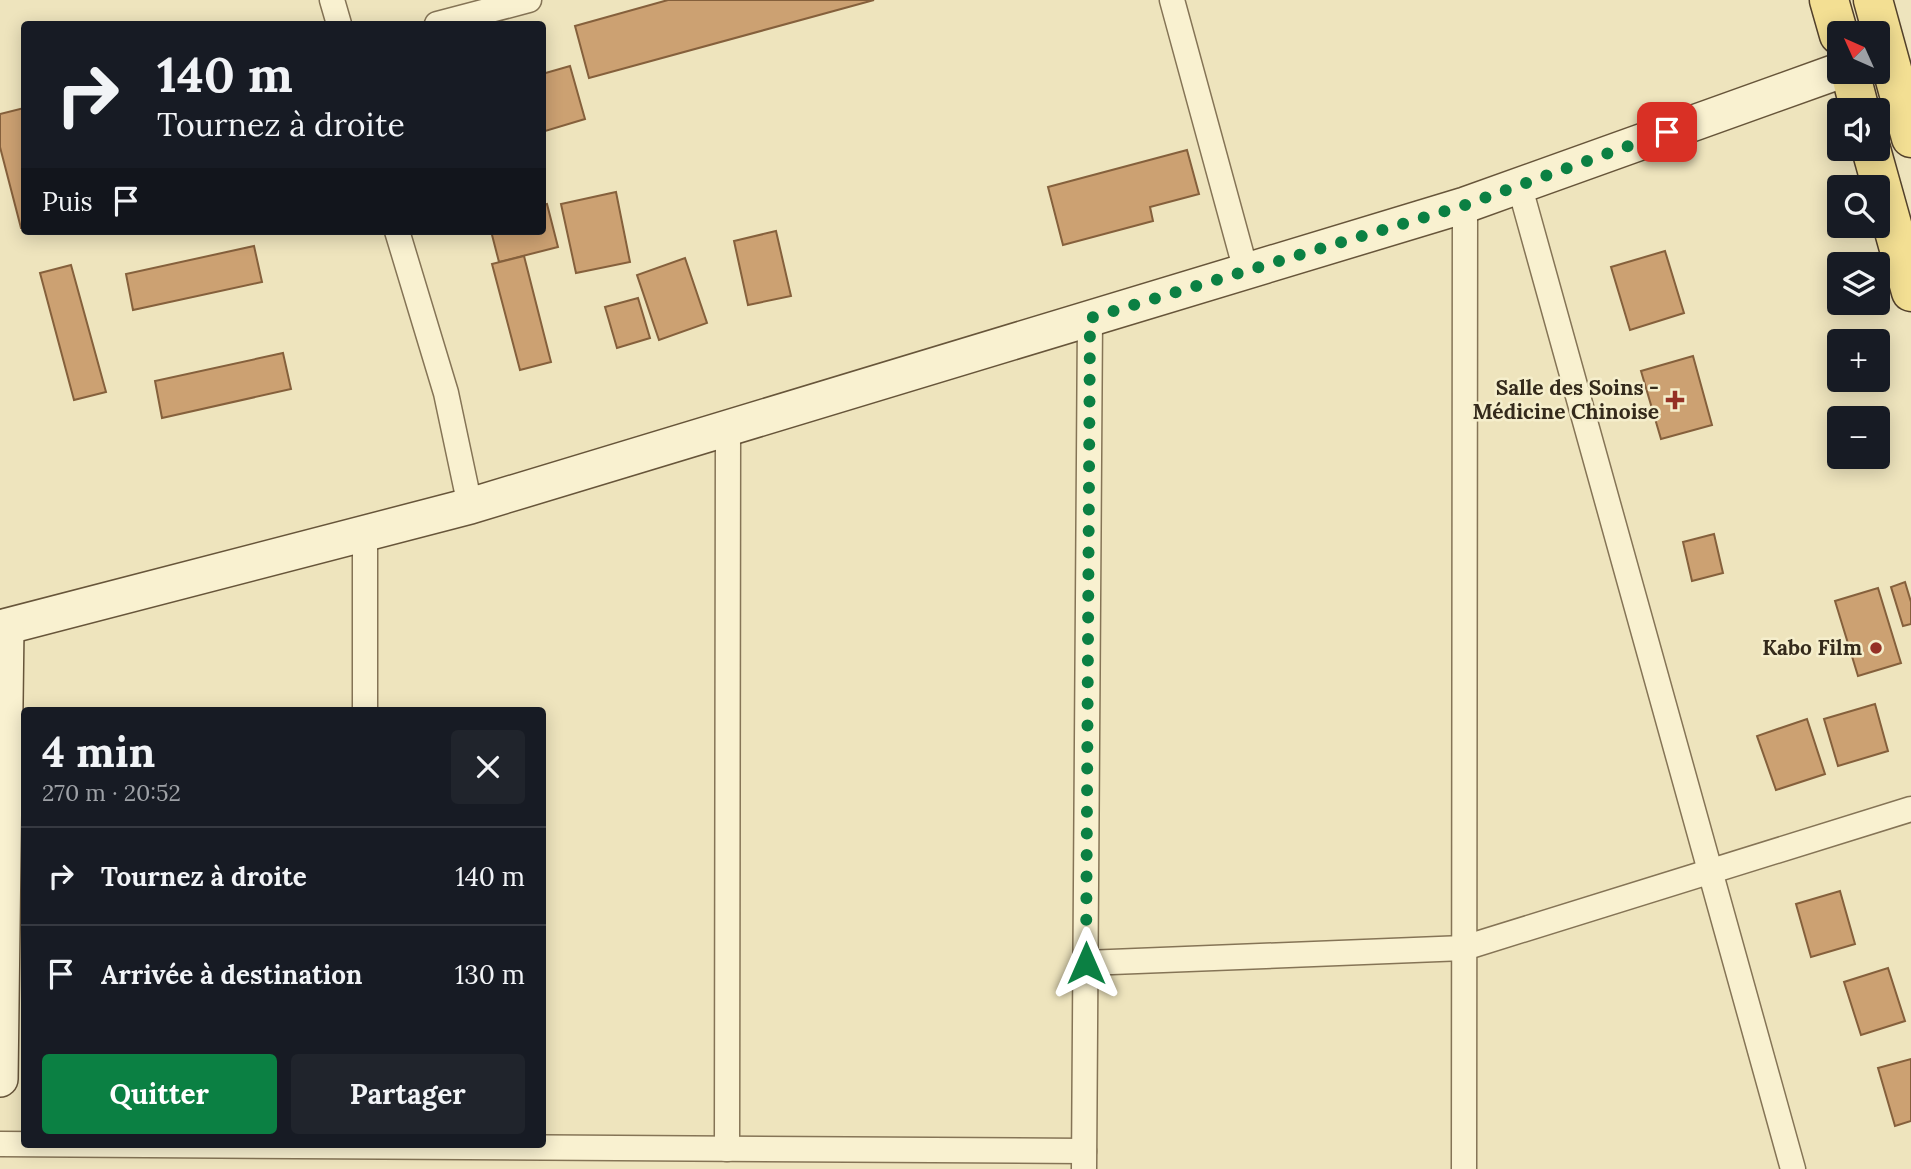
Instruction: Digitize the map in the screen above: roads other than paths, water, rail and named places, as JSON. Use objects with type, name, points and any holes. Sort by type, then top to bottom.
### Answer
[{"type":"main road","points":[[1829,0],[1835,21]]},
{"type":"main road","points":[[1873,0],[1893,59],[1911,138]]},
{"type":"main road","points":[[1874,161],[1911,292]]},
{"type":"street","points":[[332,0],[338,21]]},
{"type":"street","points":[[448,21],[529,0]]},
{"type":"street","points":[[1172,0],[1246,271]]},
{"type":"street","points":[[0,1079],[3,627],[470,506],[728,428],[1465,205],[1827,75]]},
{"type":"street","points":[[1519,184],[1793,1169]]},
{"type":"street","points":[[1464,1169],[1465,205]]},
{"type":"street","points":[[398,235],[446,393],[470,506]]},
{"type":"street","points":[[161,1148],[363,1153],[727,1149],[1084,1160],[1090,318]]},
{"type":"street","points":[[727,1149],[728,428]]},
{"type":"street","points":[[365,534],[365,707]]},
{"type":"street","points":[[1086,963],[1464,948],[1911,809]]},
{"type":"street","points":[[0,1144],[21,1145]]},
{"type":"place","name":"Salle des Soins - Médicine Chinoise","points":[[1675,400]]},
{"type":"place","name":"Kabo Film","points":[[1876,648]]}]
